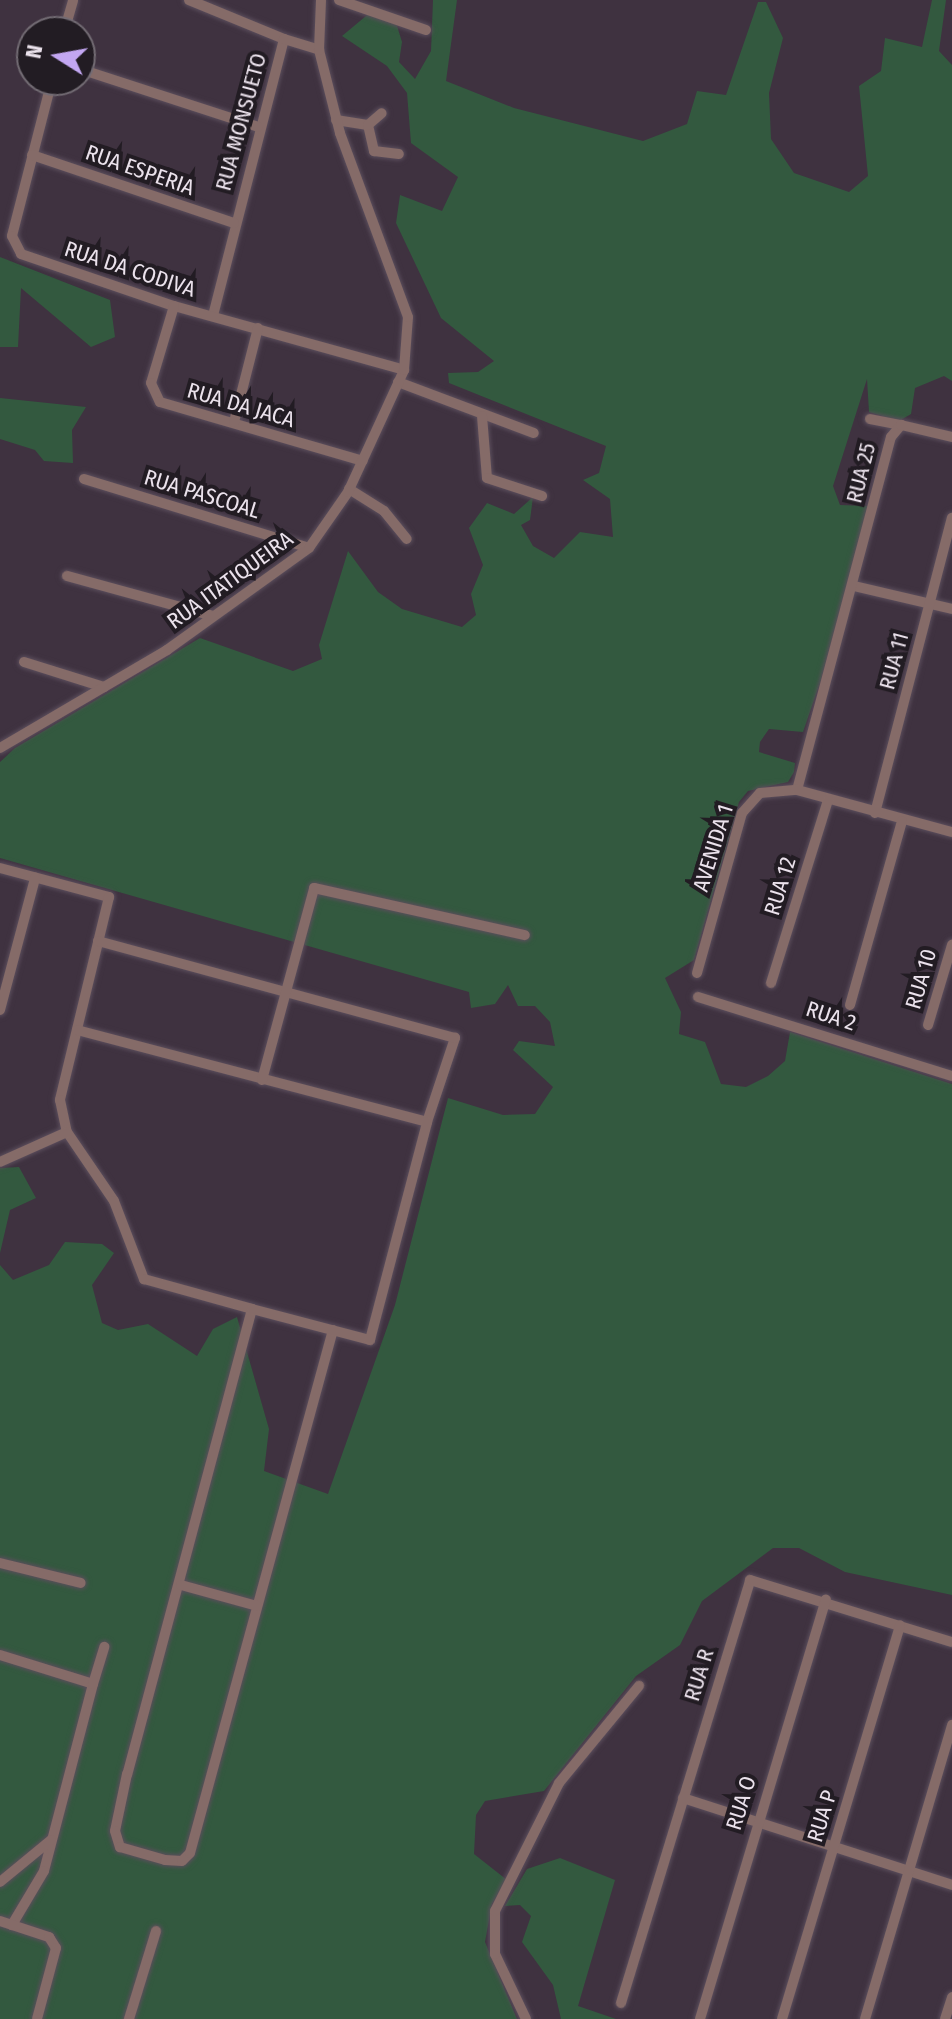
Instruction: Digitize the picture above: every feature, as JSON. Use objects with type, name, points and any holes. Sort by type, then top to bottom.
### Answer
[{"type":"street","name":"RUA MONSUETO","points":[[189,0],[284,39],[258,127],[213,316]]},
{"type":"street","name":"RUA ITATIQUEIRA","points":[[0,748],[104,687],[309,548],[349,489],[404,370],[408,317],[336,120],[319,50],[321,0]]},
{"type":"street","points":[[339,0],[426,30]]},
{"type":"street","points":[[284,39],[319,50]]},
{"type":"street","points":[[96,74],[258,127]]},
{"type":"street","name":"RUA DA CODIVA","points":[[48,96],[12,236],[16,250],[174,306],[404,370]]},
{"type":"street","points":[[336,120],[368,125],[382,113]]},
{"type":"street","points":[[368,125],[374,151],[399,154]]},
{"type":"street","name":"RUA ESPERIA","points":[[32,155],[234,223]]},
{"type":"street","name":"RUA DA JACA","points":[[174,306],[151,383],[154,397],[363,461]]},
{"type":"street","points":[[234,422],[258,328]]},
{"type":"street","points":[[398,382],[534,433]]},
{"type":"street","points":[[482,416],[487,478],[542,496]]},
{"type":"street","points":[[870,419],[901,425]]},
{"type":"street","name":"RUA 25","points":[[797,790],[854,586],[891,437],[901,425],[952,437]]},
{"type":"street","name":"RUA PASCOAL","points":[[84,479],[309,548]]},
{"type":"street","points":[[349,489],[384,511],[407,539]]},
{"type":"street","name":"RUA 11","points":[[875,813],[952,518]]},
{"type":"street","points":[[67,576],[210,615]]},
{"type":"street","points":[[854,586],[952,609]]},
{"type":"street","points":[[24,662],[104,687]]},
{"type":"street","name":"AVENIDA 1","points":[[697,973],[742,813],[760,793],[797,790],[902,821],[951,827]]},
{"type":"street","name":"RUA 12","points":[[771,983],[828,800]]},
{"type":"street","points":[[850,1005],[902,821]]},
{"type":"street","points":[[0,868],[109,897],[98,941],[60,1100],[67,1132],[114,1201],[144,1279],[370,1340],[427,1122],[455,1038],[98,941]]},
{"type":"street","points":[[0,1010],[3,983],[35,878]]},
{"type":"street","points":[[262,1080],[310,893],[320,886],[525,935]]},
{"type":"street","name":"RUA 10","points":[[928,1025],[952,945]]},
{"type":"street","name":"RUA 2","points":[[698,997],[952,1076]]},
{"type":"street","points":[[77,1030],[427,1122]]},
{"type":"street","points":[[0,1162],[67,1132]]},
{"type":"street","points":[[252,1309],[115,1831],[120,1847],[149,1856],[182,1861],[190,1853],[333,1330]]},
{"type":"street","points":[[0,1563],[81,1583]]},
{"type":"street","name":"RUA R","points":[[683,1798],[746,1587],[753,1579],[767,1580],[826,1600]]},
{"type":"street","points":[[181,1585],[257,1606]]},
{"type":"street","points":[[826,1600],[952,1642]]},
{"type":"street","name":"RUA O","points":[[700,2019],[756,1820],[826,1600]]},
{"type":"street","name":"RUA P","points":[[782,2019],[900,1625]]},
{"type":"street","points":[[12,1925],[38,1886],[104,1647]]},
{"type":"street","points":[[0,1655],[93,1684]]},
{"type":"street","points":[[526,2019],[495,1954],[495,1911],[559,1783],[639,1686]]},
{"type":"street","points":[[865,2019],[952,1725]]},
{"type":"street","points":[[621,2003],[683,1798],[834,1844],[952,1885]]},
{"type":"street","points":[[0,1882],[53,1839]]},
{"type":"street","points":[[0,1921],[49,1937],[56,1948],[37,2019]]},
{"type":"street","points":[[129,2019],[156,1931]]},
{"type":"street","points":[[945,2019],[952,1997]]},
{"type":"green space","points":[[433,0],[457,0],[446,81],[514,108],[643,141],[687,124],[697,91],[726,95],[758,2],[766,2],[783,38],[769,93],[771,139],[794,173],[849,192],[868,176],[859,86],[881,71],[885,38],[922,47],[932,0],[946,0],[939,51],[952,65],[952,381],[944,376],[915,388],[911,414],[899,421],[869,412],[867,379],[833,486],[840,505],[868,506],[821,680],[803,732],[769,729],[760,742],[759,752],[795,763],[794,772],[788,782],[748,791],[739,802],[694,960],[665,978],[681,1012],[679,1034],[705,1042],[721,1084],[746,1087],[768,1076],[785,1061],[790,1032],[952,1084],[952,1595],[845,1572],[799,1548],[773,1548],[702,1601],[680,1645],[636,1676],[544,1791],[485,1801],[476,1815],[474,1854],[507,1880],[492,1904],[485,1942],[517,2019],[0,2019],[0,1265],[13,1280],[49,1265],[65,1242],[102,1244],[114,1253],[92,1285],[102,1323],[118,1330],[148,1324],[197,1356],[213,1329],[237,1317],[269,1429],[264,1471],[328,1494],[395,1305],[448,1098],[503,1115],[535,1114],[553,1087],[513,1050],[519,1041],[555,1046],[550,1022],[535,1006],[518,1006],[508,985],[495,1004],[471,1008],[469,992],[0,858],[0,762],[15,748],[200,638],[293,671],[322,659],[319,645],[348,551],[378,592],[402,609],[462,627],[476,615],[471,594],[483,565],[469,528],[487,503],[514,514],[533,497],[530,520],[521,525],[533,546],[554,558],[580,532],[613,537],[610,499],[583,480],[599,473],[606,446],[449,383],[448,373],[478,372],[494,361],[441,318],[396,223],[400,195],[442,211],[458,177],[411,143],[407,93],[387,66],[342,36],[372,11],[394,16],[402,42],[399,62],[415,79],[431,51]]},
{"type":"green space","points":[[0,257],[110,300],[115,337],[91,347],[21,288],[18,347],[0,347]]},
{"type":"green space","points":[[0,398],[86,407],[72,430],[73,463],[44,461],[35,450],[0,439]]},
{"type":"green space","points":[[19,1167],[36,1198],[10,1210],[0,1253],[0,1168]]},
{"type":"green space","points":[[560,1858],[615,1880],[578,2006],[616,2019],[561,2019],[553,1985],[522,1942],[531,1916],[520,1905],[505,1906],[527,1869]]}]
